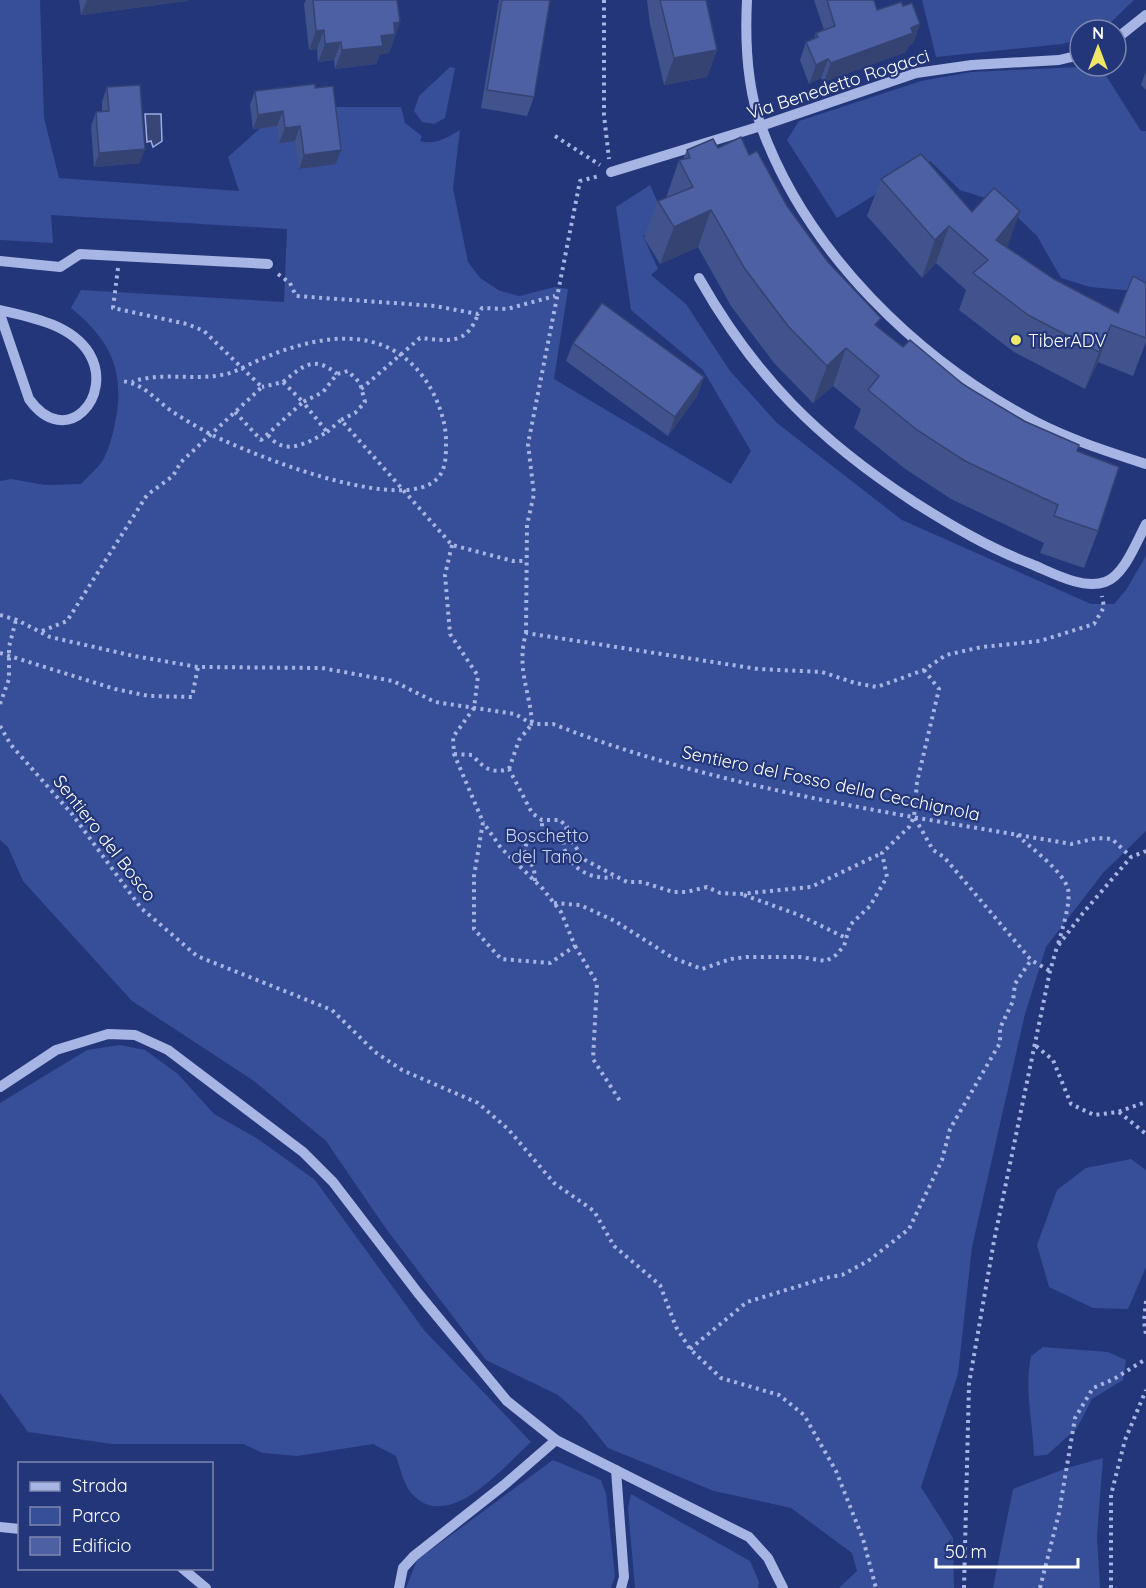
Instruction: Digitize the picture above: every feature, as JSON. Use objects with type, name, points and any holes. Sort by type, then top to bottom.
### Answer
[{"type":"street","points":[[747,0],[750,70],[761,126],[795,195],[826,245],[862,287],[914,337],[968,379],[1036,421],[1081,442],[1146,464]]},
{"type":"street","points":[[1128,29],[1146,15]]},
{"type":"street","name":"Via Benedetto Rogacci","points":[[611,172],[761,126],[916,73],[961,66],[1068,58]]},
{"type":"street","points":[[0,261],[60,267],[80,254],[268,264]]},
{"type":"street","points":[[699,278],[727,326],[753,362],[804,419],[854,460],[924,508],[982,543],[1086,584],[1100,583],[1113,578],[1120,570],[1146,524]]},
{"type":"street","points":[[0,312],[59,328],[90,354],[96,389],[91,403],[83,414],[61,422],[49,419],[38,411],[29,399],[0,312]]},
{"type":"street","points":[[0,1087],[56,1050],[108,1034],[135,1035],[168,1050],[303,1152],[333,1182],[418,1293],[507,1401],[556,1440],[750,1537],[768,1558],[783,1588]]},
{"type":"street","points":[[399,1588],[403,1568],[414,1556],[504,1485],[556,1440]]},
{"type":"street","points":[[616,1470],[624,1577],[621,1588]]},
{"type":"street","points":[[0,1527],[18,1529]]},
{"type":"street","points":[[183,1570],[206,1588]]},
{"type":"path","points":[[604,0],[604,115],[611,172]]},
{"type":"path","points":[[555,136],[611,172]]},
{"type":"path","points":[[611,172],[580,182],[555,296],[528,444],[534,494],[527,525],[526,633],[521,651],[521,668],[532,724],[519,740],[509,769],[527,806],[542,819],[560,820],[567,827],[572,842],[585,860],[615,877],[673,892],[686,892],[707,887],[720,893],[741,894],[811,887],[882,853],[909,827],[914,817],[917,782],[939,689],[924,670]]},
{"type":"path","points":[[119,256],[113,308],[187,324],[204,331],[262,387]]},
{"type":"path","points":[[285,282],[290,283],[296,297],[435,306],[478,314]]},
{"type":"path","points":[[361,389],[420,338],[439,341],[462,337],[472,330],[482,308],[507,309],[555,296]]},
{"type":"path","points":[[120,381],[132,382],[146,377],[229,375],[279,350],[339,338],[368,340],[399,355],[423,376],[438,402],[446,439],[446,466],[431,484],[403,490],[354,484],[281,465],[211,434],[173,412],[132,382]]},
{"type":"path","points":[[41,631],[67,621],[147,495],[173,476],[181,462],[262,387],[283,382],[300,368],[313,363],[326,365],[337,374]]},
{"type":"path","points":[[236,412],[261,440],[303,402],[323,392],[337,374],[348,371],[360,383],[365,402],[355,413],[306,444],[287,448],[274,442],[268,435]]},
{"type":"path","points":[[283,382],[303,402],[327,432]]},
{"type":"path","points":[[341,420],[452,545],[513,561],[526,561]]},
{"type":"path","points":[[452,545],[445,575],[450,634],[478,676],[474,708],[453,737],[454,754],[483,822],[501,848],[561,912],[575,946],[597,983],[593,1059],[620,1101]]},
{"type":"path","points":[[526,633],[758,669],[822,672],[876,687],[924,670],[946,655],[982,647],[1040,641],[1094,624],[1104,607],[1100,583]]},
{"type":"path","name":"Sentiero del Fosso della Cecchignola","points":[[0,615],[16,620],[50,637],[198,668],[322,668],[393,681],[435,702],[515,714],[532,724],[553,724],[698,772],[914,817],[1071,844],[1097,838],[1112,839],[1131,857]]},
{"type":"path","points":[[0,704],[9,679],[11,636],[16,620]]},
{"type":"path","points":[[0,653],[115,689],[149,696],[192,697],[198,668]]},
{"type":"path","name":"Sentiero del Bosco","points":[[0,726],[11,745],[72,814],[141,908],[197,956],[332,1010],[375,1052],[402,1070],[478,1103],[508,1129],[554,1183],[594,1211],[614,1246],[660,1285],[676,1327],[690,1349],[721,1378],[779,1395],[804,1415],[836,1472],[862,1539],[876,1588]]},
{"type":"path","points":[[454,754],[472,755],[485,769],[498,772],[509,769]]},
{"type":"path","points":[[914,817],[933,850],[944,857],[1032,960],[1050,971]]},
{"type":"path","points":[[535,882],[534,869],[524,850],[527,842],[537,840],[542,832],[542,819]]},
{"type":"path","points":[[483,822],[474,876],[474,929],[501,959],[550,963],[575,946]]},
{"type":"path","points":[[567,827],[562,837],[563,849],[569,861],[582,872],[603,879],[615,877]]},
{"type":"path","points":[[964,1588],[969,1384],[994,1240],[1050,971],[1064,923],[1068,889],[1056,871],[1016,834]]},
{"type":"path","points":[[1057,947],[1131,857],[1146,851]]},
{"type":"path","points":[[554,903],[580,905],[615,921],[673,958],[702,969],[731,959],[746,957],[800,957],[826,962],[836,956],[850,925],[870,906],[887,878],[882,853]]},
{"type":"path","points":[[741,894],[799,915],[846,938]]},
{"type":"path","points":[[690,1349],[747,1302],[842,1275],[868,1261],[909,1229],[942,1160],[950,1129],[1000,1042],[1000,1028],[1013,1001],[1015,984],[1032,960]]},
{"type":"path","points":[[1035,1046],[1053,1060],[1071,1104],[1094,1115],[1118,1112],[1146,1102]]},
{"type":"path","points":[[1118,1112],[1146,1134]]},
{"type":"path","points":[[1146,1301],[1144,1321],[1146,1335]]},
{"type":"path","points":[[1040,1588],[1059,1513],[1075,1418],[1093,1388],[1145,1363]]},
{"type":"path","points":[[1111,1588],[1111,1495],[1125,1440],[1146,1390]]},
{"type":"green space","name":"Boschetto del Tano","points":[[0,0],[40,0],[44,118],[59,178],[239,191],[228,157],[284,107],[401,107],[405,123],[422,136],[420,141],[425,142],[441,140],[460,130],[453,188],[468,262],[480,278],[500,291],[519,296],[555,287],[568,289],[554,379],[731,484],[751,451],[703,370],[631,310],[616,207],[650,185],[668,225],[643,236],[658,269],[651,275],[686,304],[730,371],[777,423],[902,520],[1091,604],[1114,604],[1126,590],[1146,556],[1146,831],[1103,873],[1046,947],[1025,1014],[972,1247],[958,1374],[921,1487],[953,1538],[954,1588],[839,1588],[857,1571],[852,1553],[791,1508],[714,1491],[608,1448],[582,1416],[558,1395],[486,1360],[387,1230],[326,1141],[254,1081],[132,1001],[23,881],[8,847],[0,840],[0,481],[11,479],[45,485],[81,484],[106,454],[117,412],[115,366],[103,341],[71,308],[81,290],[284,302],[287,229],[51,215],[53,243],[0,240]]},
{"type":"green space","points":[[922,0],[1134,0],[1115,18],[1068,18],[1068,42],[936,57]]},
{"type":"green space","points":[[450,67],[455,68],[445,118],[434,124],[422,122],[414,111],[419,96]]},
{"type":"green space","points":[[1068,67],[1068,78],[1108,78],[1141,131],[1146,131],[1146,292],[1090,287],[1061,278],[1037,236],[1004,204],[960,190],[930,161],[837,218],[787,140],[799,121],[921,81],[971,72]]},
{"type":"green space","points":[[120,1045],[145,1050],[178,1074],[214,1114],[258,1139],[315,1180],[424,1330],[531,1442],[491,1480],[459,1501],[442,1506],[427,1504],[412,1494],[404,1481],[396,1456],[373,1444],[297,1456],[263,1453],[243,1444],[112,1444],[28,1432],[0,1393],[0,1103],[87,1050]]},
{"type":"green space","points":[[1131,1159],[1146,1170],[1146,1267],[1128,1309],[1093,1308],[1049,1287],[1037,1245],[1057,1190],[1086,1168]]},
{"type":"green space","points":[[1043,1347],[1108,1352],[1126,1360],[1123,1380],[1092,1399],[1077,1428],[1047,1455],[1034,1456],[1028,1381],[1031,1356]]},
{"type":"green space","points":[[1103,1458],[1097,1536],[1100,1588],[993,1588],[1013,1489],[1067,1468]]},
{"type":"green space","points":[[553,1460],[601,1480],[606,1494],[615,1576],[611,1588],[406,1588],[417,1560]]},
{"type":"green space","points":[[631,1494],[750,1561],[759,1582],[758,1588],[635,1588],[628,1508]]},
{"type":"shaded area","points":[[145,114],[161,114],[162,141],[153,147],[151,141],[147,142]]},
{"type":"building","points":[[313,0],[397,0],[400,22],[394,23],[395,34],[381,36],[383,46],[342,50],[341,42],[325,44],[324,30],[316,31]]},
{"type":"building","points":[[502,0],[550,0],[534,97],[487,90]]},
{"type":"building","points":[[660,0],[706,0],[717,50],[674,58]]},
{"type":"building","points":[[827,0],[874,0],[877,10],[901,2],[903,6],[912,3],[920,24],[911,28],[913,33],[831,63],[828,59],[816,65],[806,42],[818,37],[816,33],[835,26]]},
{"type":"building","points":[[315,84],[315,88],[333,86],[341,150],[304,155],[300,126],[285,128],[283,111],[258,115],[255,91]]},
{"type":"building","points":[[140,85],[145,149],[99,153],[96,112],[109,111],[107,87]]},
{"type":"building","points":[[741,137],[749,155],[757,151],[787,206],[828,262],[881,318],[875,325],[903,347],[910,340],[964,385],[1024,421],[1079,445],[1077,451],[1119,467],[1098,531],[1054,516],[1058,505],[965,461],[917,430],[868,390],[879,376],[846,348],[827,366],[788,326],[745,269],[711,210],[674,227],[658,201],[693,187],[679,160],[690,158],[687,150],[713,139],[718,148]]},
{"type":"building","points":[[921,154],[972,212],[994,188],[1020,211],[996,240],[1054,279],[1118,313],[1133,276],[1146,283],[1146,338],[1111,325],[1099,352],[1028,315],[973,273],[988,260],[949,226],[935,240],[881,179]]},
{"type":"building","points":[[602,303],[704,377],[675,417],[573,343]]},
{"type":"place","name":"TiberADV","points":[[1016,340]]}]
